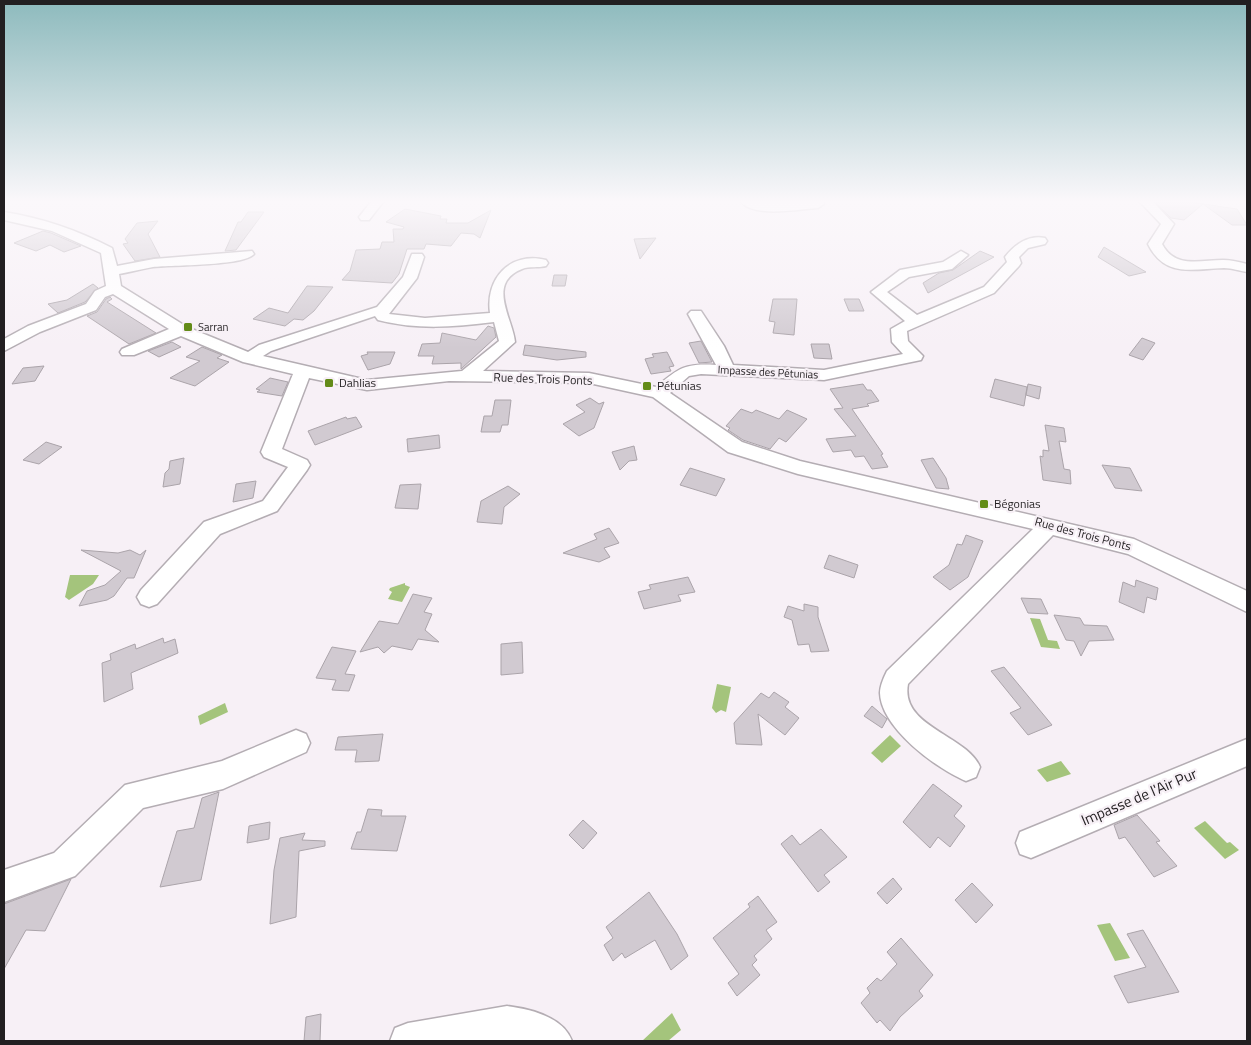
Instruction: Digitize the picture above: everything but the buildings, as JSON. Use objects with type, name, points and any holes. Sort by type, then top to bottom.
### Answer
[{"type":"street","points":[[107,251],[112,280]]},
{"type":"street","name":"Impasse des Pétunias","points":[[659,393],[684,372],[701,369],[824,375],[915,356],[900,342],[899,329],[989,290],[1014,263],[1012,257],[1018,251]]},
{"type":"street","points":[[1157,251],[1158,254],[1176,265],[1194,267],[1225,264],[1247,268]]},
{"type":"street","points":[[4,346],[34,329],[91,307],[112,280],[154,263],[218,259],[247,254]]},
{"type":"street","points":[[916,322],[878,292],[905,273],[946,266],[961,255]]},
{"type":"street","points":[[249,358],[265,348],[381,312],[410,278],[417,257]]},
{"type":"street","points":[[465,377],[488,360],[507,342],[506,330],[502,320],[498,317],[494,301],[497,286],[504,275],[512,268],[523,263],[541,263]]},
{"type":"street","name":"Rue des Trois Ponts","points":[[112,280],[181,330],[249,358],[367,385],[465,377],[588,378],[659,393],[735,447],[798,467],[1134,547],[1247,602]]},
{"type":"street","points":[[381,312],[383,317],[403,321],[448,321],[498,317]]},
{"type":"street","points":[[696,314],[728,370]]},
{"type":"street","points":[[128,352],[181,330]]},
{"type":"street","points":[[149,597],[212,528],[270,506],[300,465],[271,452],[303,371]]},
{"type":"street","points":[[966,767],[904,721],[893,697],[893,685],[896,679],[1035,542],[1048,525]]},
{"type":"street","points":[[4,886],[64,864],[135,795],[223,775],[296,743]]},
{"type":"street","name":"Impasse de l'Air Pur","points":[[1032,843],[1247,752]]},
{"type":"street","points":[[408,1041],[507,1024],[527,1026],[554,1041]]},
{"type":"shaded area","points":[[70,575],[99,575],[93,584],[69,600],[65,597]]},
{"type":"shaded area","points":[[405,583],[405,585],[410,587],[402,602],[388,599],[392,592],[389,590],[390,588]]},
{"type":"shaded area","points":[[1030,618],[1040,619],[1048,640],[1057,641],[1060,649],[1041,647]]},
{"type":"shaded area","points":[[717,684],[731,687],[726,712],[721,710],[716,713],[712,708]]},
{"type":"shaded area","points":[[225,703],[228,712],[200,725],[198,716]]},
{"type":"shaded area","points":[[890,735],[901,746],[882,763],[871,753]]},
{"type":"shaded area","points":[[1061,761],[1071,774],[1047,782],[1037,770]]},
{"type":"shaded area","points":[[1205,821],[1227,843],[1230,842],[1239,850],[1225,859],[1194,828]]},
{"type":"shaded area","points":[[1110,923],[1130,958],[1115,961],[1097,925]]},
{"type":"shaded area","points":[[672,1013],[681,1030],[668,1041],[642,1041]]},
{"type":"place","name":"Sarran","points":[[188,327]]},
{"type":"place","name":"Dahlias","points":[[329,383]]},
{"type":"place","name":"Pétunias","points":[[647,386]]},
{"type":"place","name":"Bégonias","points":[[984,504]]}]
